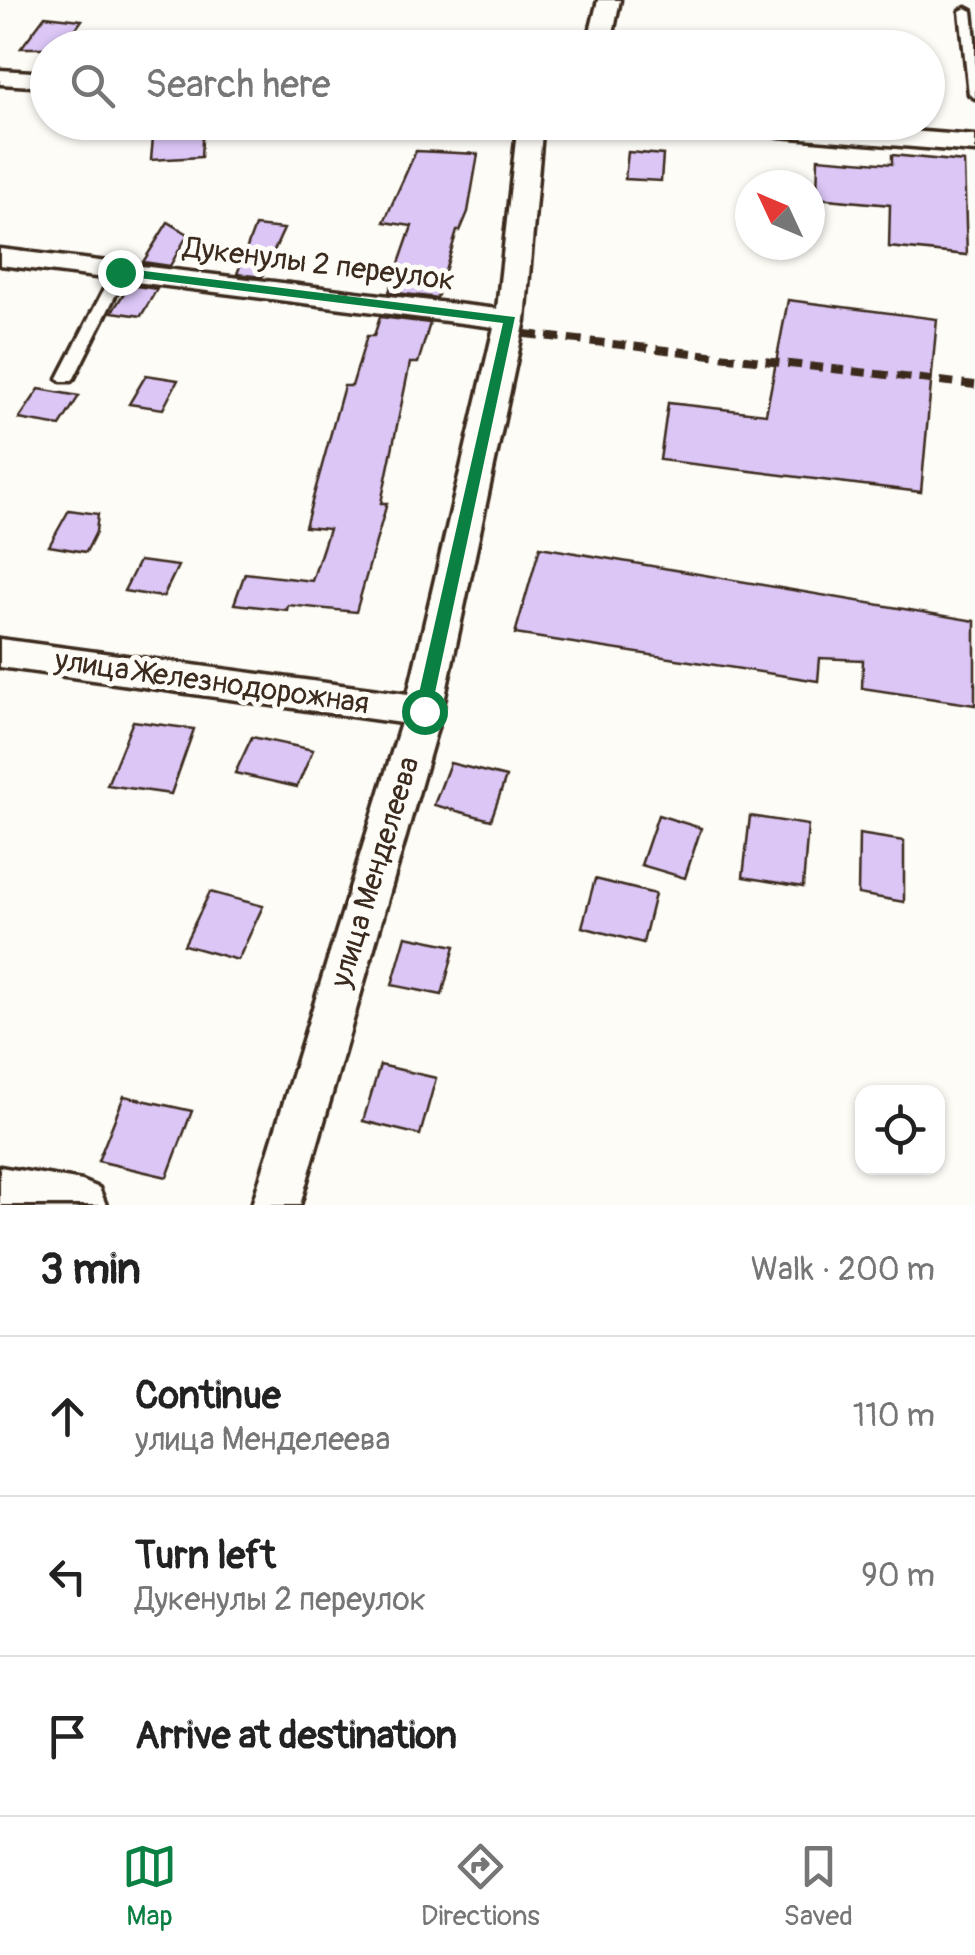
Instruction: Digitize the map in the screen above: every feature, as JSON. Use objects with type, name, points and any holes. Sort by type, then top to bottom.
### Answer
[{"type":"street","points":[[602,30],[609,0]]},
{"type":"street","points":[[0,76],[30,78]]},
{"type":"street","name":"улица Менделеева","points":[[276,1205],[424,711],[510,320],[529,140]]},
{"type":"street","points":[[924,140],[975,144]]},
{"type":"street","name":"Дукенулы 2 переулок","points":[[0,257],[510,320]]},
{"type":"street","name":"улица Железнодорожная","points":[[0,653],[424,711]]},
{"type":"street","points":[[0,1191],[82,1205]]},
{"type":"lane","points":[[966,11],[975,94]]},
{"type":"lane","points":[[66,378],[120,272]]},
{"type":"building","points":[[45,16],[82,20],[75,30],[34,30]]},
{"type":"building","points":[[153,140],[202,140],[201,157],[151,160]]},
{"type":"building","points":[[416,151],[478,154],[468,212],[457,231],[437,298],[389,292],[412,226],[384,222]]},
{"type":"building","points":[[628,152],[663,155],[661,181],[625,179]]},
{"type":"building","points":[[892,155],[964,162],[967,255],[889,247],[890,205],[825,199],[825,170],[818,170],[818,158],[892,164]]},
{"type":"building","points":[[168,222],[188,234],[170,266],[143,262]]},
{"type":"building","points":[[255,226],[284,229],[262,277],[237,274]]},
{"type":"building","points":[[129,285],[157,289],[141,316],[112,312]]},
{"type":"building","points":[[788,300],[937,319],[921,492],[660,460],[668,403],[766,414]]},
{"type":"building","points":[[380,317],[430,323],[418,363],[410,363],[381,503],[387,503],[356,612],[234,604],[245,573],[312,581],[329,529],[305,527],[344,386],[352,386],[367,336],[374,336]]},
{"type":"building","points":[[146,375],[178,380],[163,409],[129,404]]},
{"type":"building","points":[[39,389],[79,396],[60,426],[19,419]]},
{"type":"building","points":[[69,510],[98,514],[96,532],[86,552],[49,546]]},
{"type":"building","points":[[540,547],[975,621],[975,705],[862,688],[863,660],[820,658],[818,681],[515,634]]},
{"type":"building","points":[[139,561],[178,566],[163,597],[124,591]]},
{"type":"building","points":[[133,721],[194,729],[171,794],[107,785]]},
{"type":"building","points":[[252,737],[313,750],[297,787],[235,773]]},
{"type":"building","points":[[450,763],[506,777],[491,820],[434,805]]},
{"type":"building","points":[[658,815],[701,828],[685,878],[641,865]]},
{"type":"building","points":[[750,816],[808,825],[803,887],[743,877]]},
{"type":"building","points":[[859,834],[904,841],[904,902],[858,894]]},
{"type":"building","points":[[595,879],[655,894],[643,943],[582,927]]},
{"type":"building","points":[[210,892],[263,906],[238,960],[184,945]]},
{"type":"building","points":[[406,936],[455,946],[442,995],[392,985]]},
{"type":"building","points":[[380,1065],[436,1078],[420,1135],[363,1121]]},
{"type":"building","points":[[124,1096],[192,1111],[167,1177],[98,1161]]},
{"type":"railway","points":[[525,334],[975,385]]},
{"type":"route","points":[[120,272],[510,320],[424,711]]}]
